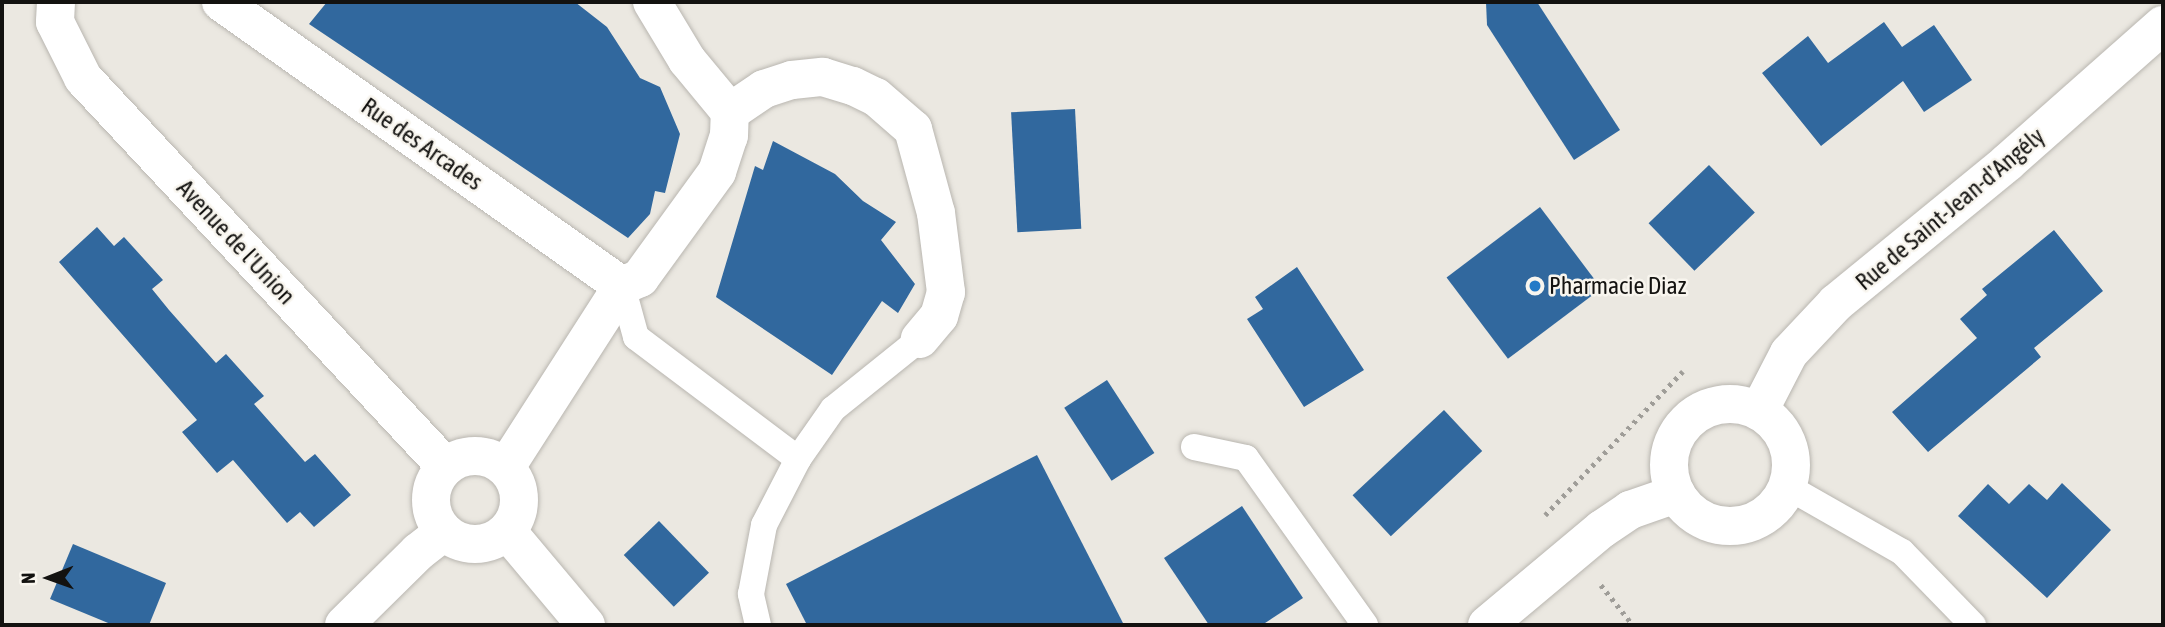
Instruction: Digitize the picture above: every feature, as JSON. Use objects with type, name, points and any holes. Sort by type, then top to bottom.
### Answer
[{"type":"street","name":"Avenue de l'Union","points":[[57,2],[55,22],[83,78],[446,467]]},
{"type":"street","name":"Rue des Arcades","points":[[221,2],[622,286]]},
{"type":"street","points":[[506,467],[622,286],[640,278],[717,172],[729,136],[730,112],[687,60],[652,2]]},
{"type":"street","name":"Rue de Saint-Jean-d'Angély","points":[[1759,411],[1789,353],[1836,303],[2008,162],[2163,25]]},
{"type":"street","points":[[730,112],[764,89],[823,77],[876,97],[913,129],[936,213],[946,292],[939,316],[920,339]]},
{"type":"street","points":[[1726,403],[1759,411],[1780,429],[1789,447],[1788,487],[1763,518],[1724,527],[1688,510],[1676,494],[1670,454],[1676,435],[1689,419],[1706,408],[1726,403]]},
{"type":"street","points":[[474,455],[506,467],[520,499],[516,517],[507,531],[476,544],[459,541],[444,532],[431,500],[433,484],[446,467],[474,455]]},
{"type":"street","points":[[1487,625],[1602,529],[1630,510],[1676,494]]},
{"type":"street","points":[[507,531],[586,625]]},
{"type":"street","points":[[344,625],[418,552],[444,532]]},
{"type":"lane","points":[[622,286],[636,337],[798,459]]},
{"type":"lane","points":[[758,625],[751,594],[764,525],[798,459],[833,408],[920,339]]},
{"type":"lane","points":[[1194,447],[1246,458],[1365,625]]},
{"type":"lane","points":[[1788,487],[1902,552],[1973,625]]},
{"type":"path","points":[[1643,414],[1683,371]]},
{"type":"building","points":[[327,2],[575,2],[607,27],[640,78],[660,87],[680,134],[665,193],[655,191],[650,214],[628,238],[309,24]]},
{"type":"building","points":[[1486,2],[1537,2],[1620,130],[1574,160],[1487,25]]},
{"type":"building","points":[[1884,22],[1902,47],[1934,25],[1972,80],[1924,112],[1903,81],[1821,146],[1762,73],[1808,36],[1828,63]]},
{"type":"building","points":[[1075,109],[1081,229],[1017,232],[1011,112]]},
{"type":"building","points":[[773,141],[835,174],[863,201],[896,222],[881,240],[915,284],[898,313],[882,301],[832,375],[716,297],[755,166],[763,170]]},
{"type":"building","points":[[1709,165],[1755,212],[1694,271],[1649,223]]},
{"type":"building","points":[[1540,207],[1601,288],[1508,359],[1447,277]]},
{"type":"building","points":[[97,227],[114,246],[124,237],[163,280],[152,289],[169,310],[216,363],[226,354],[264,396],[254,404],[305,462],[315,454],[351,495],[314,527],[300,512],[287,523],[233,460],[217,473],[182,432],[197,420],[59,262]]},
{"type":"building","points":[[2054,230],[2103,291],[2034,348],[2041,357],[1928,452],[1892,412],[1977,338],[1960,319],[1987,295],[1982,289]]},
{"type":"building","points":[[1297,267],[1364,370],[1304,407],[1247,319],[1263,309],[1255,297]]},
{"type":"building","points":[[1107,380],[1154,453],[1112,481],[1064,408]]},
{"type":"building","points":[[1444,410],[1482,451],[1391,536],[1353,495]]},
{"type":"building","points":[[1037,455],[1124,625],[807,625],[786,584]]},
{"type":"building","points":[[2062,483],[2111,530],[2047,598],[1958,516],[1988,484],[2009,504],[2029,484],[2047,500]]},
{"type":"building","points":[[1242,506],[1303,598],[1262,625],[1209,625],[1164,558]]},
{"type":"building","points":[[659,521],[709,573],[674,607],[624,555]]},
{"type":"building","points":[[73,544],[166,583],[149,625],[113,625],[50,599]]},
{"type":"place","name":"Pharmacie Diaz","points":[[1535,286]]}]
